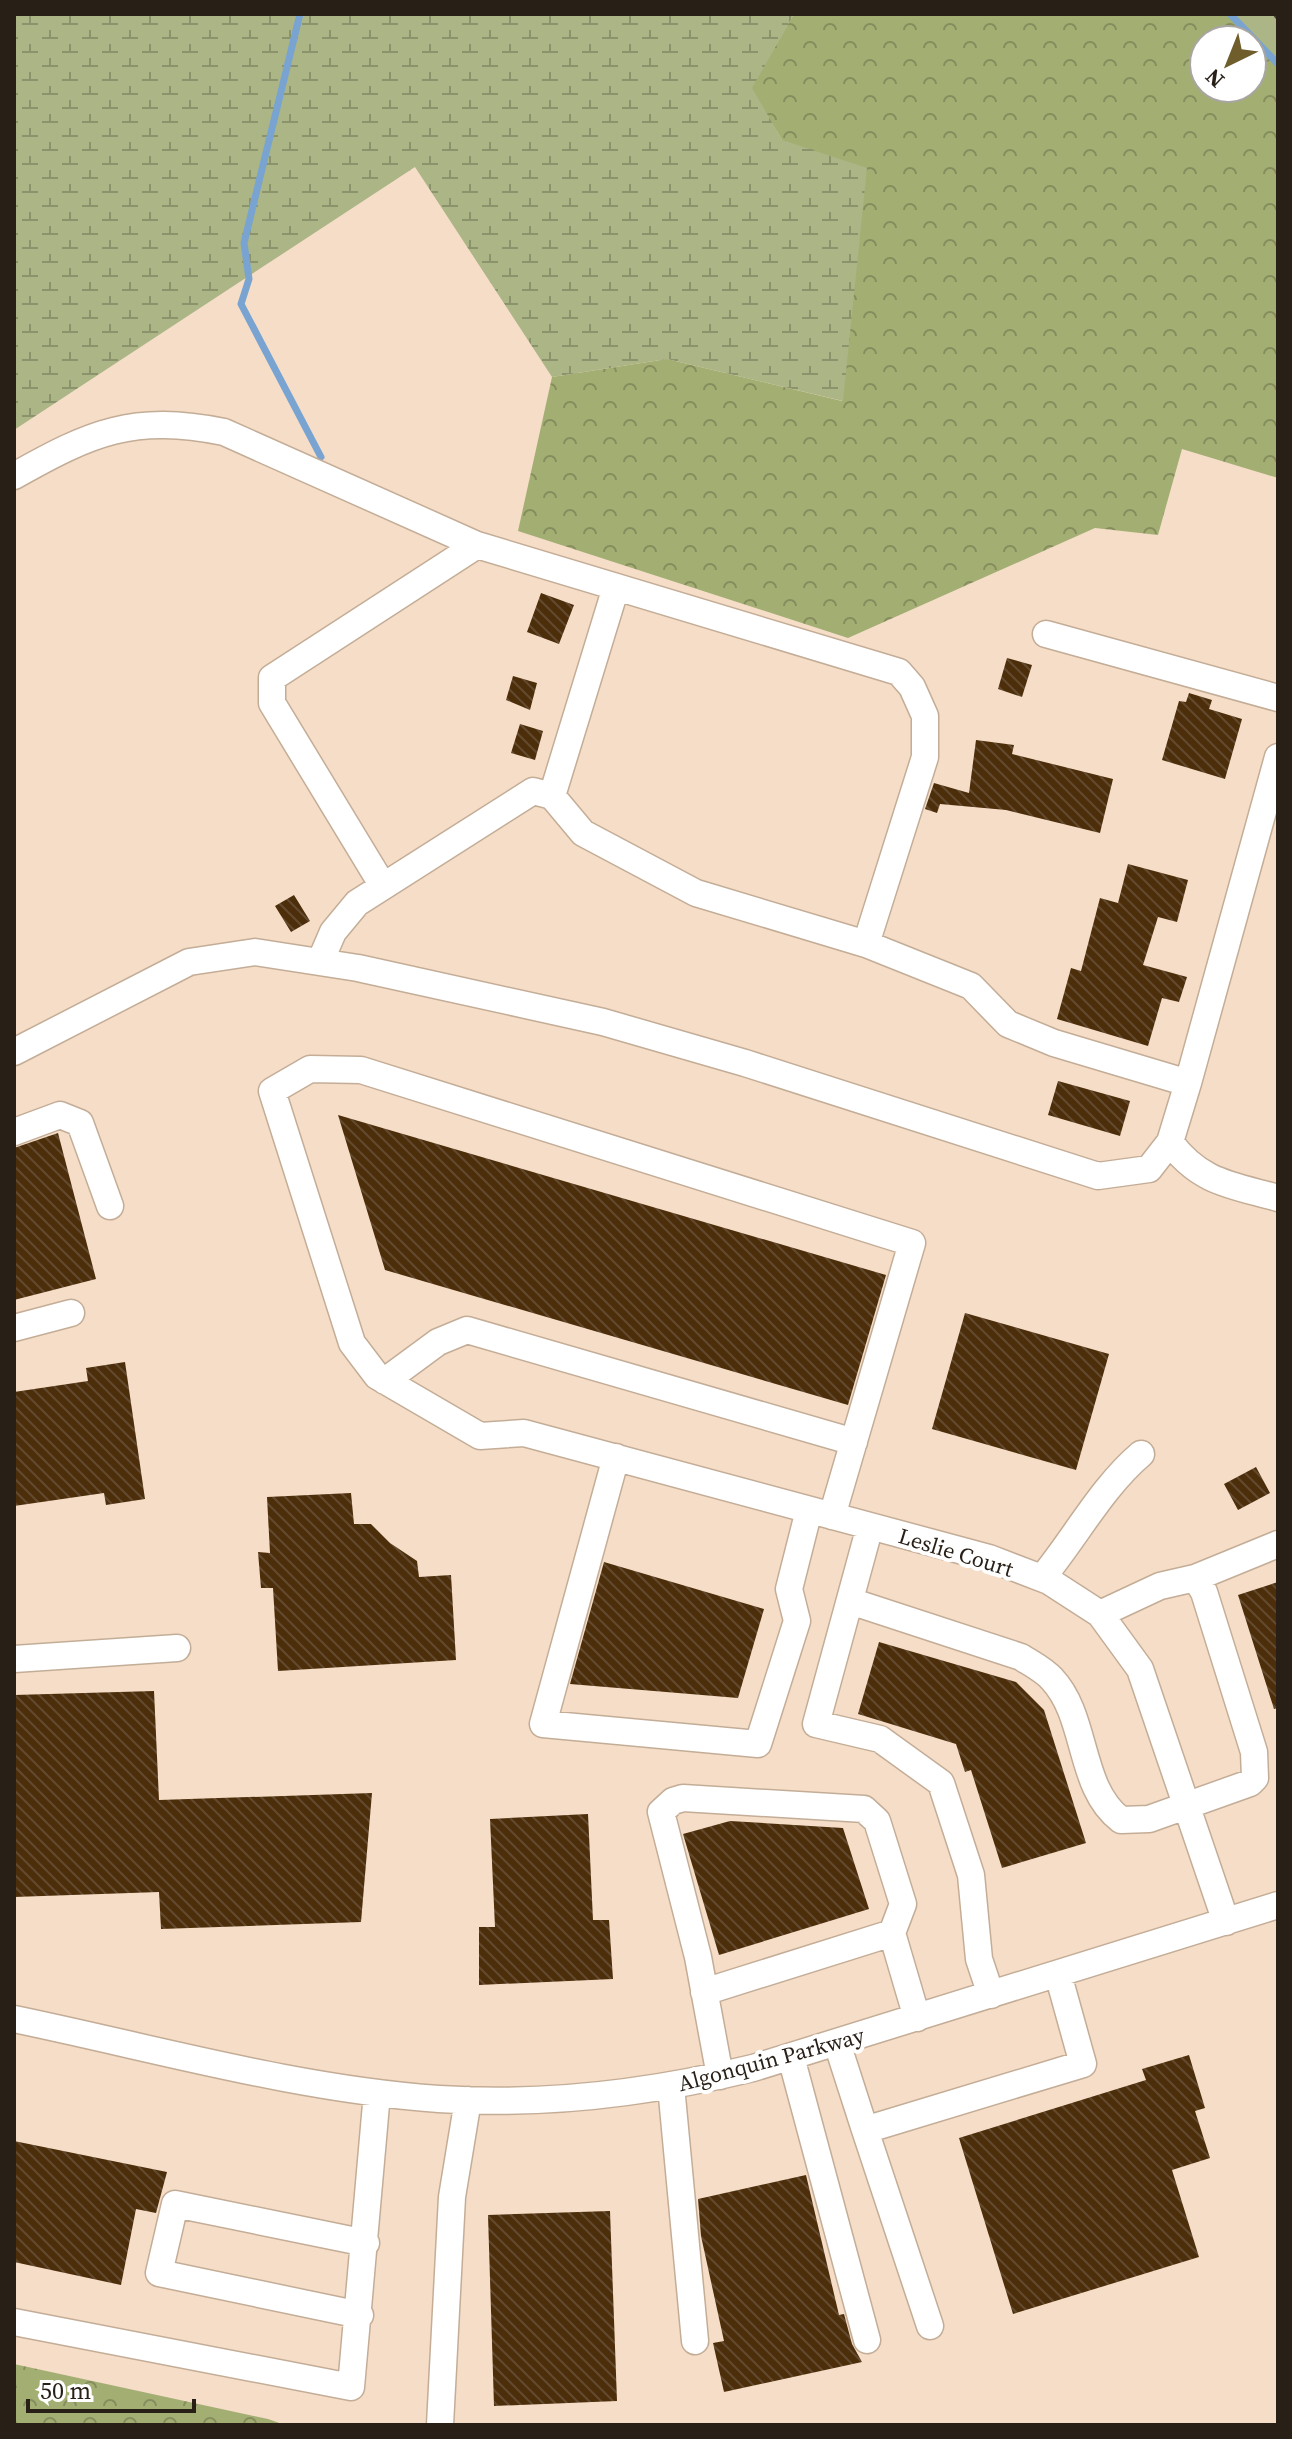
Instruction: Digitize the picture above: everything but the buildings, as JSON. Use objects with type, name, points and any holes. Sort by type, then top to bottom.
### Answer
[{"type":"street","points":[[14,476],[90,435],[154,425],[190,425],[224,432],[439,531],[477,545],[899,672],[912,687],[927,729],[925,757],[866,944]]},
{"type":"street","points":[[383,886],[272,703],[272,678],[477,545]]},
{"type":"street","points":[[552,796],[616,587]]},
{"type":"street","points":[[1046,634],[1278,698]]},
{"type":"street","points":[[14,1052],[189,962],[218,954],[255,952],[320,962],[603,1022],[745,1063],[1098,1176],[1149,1169],[1170,1142],[1278,757]]},
{"type":"street","points":[[320,962],[333,932],[357,903],[533,791],[552,796],[583,833],[696,893],[866,944],[971,986],[1008,1024],[1054,1043],[1188,1083]]},
{"type":"street","points":[[616,1457],[543,1724],[758,1744],[797,1621],[789,1589],[854,1442],[912,1243],[361,1070],[310,1069],[272,1091],[352,1343],[385,1381],[438,1342],[467,1330],[854,1442]]},
{"type":"street","points":[[14,1132],[60,1115],[80,1123],[110,1206]]},
{"type":"street","points":[[1170,1142],[1188,1166],[1218,1181],[1278,1198]]},
{"type":"street","points":[[14,1328],[71,1313]]},
{"type":"street","name":"Leslie Court","points":[[385,1381],[480,1436],[524,1433],[989,1558],[1042,1578],[1100,1614],[1140,1669],[1226,1922]]},
{"type":"street","points":[[1042,1578],[1072,1542],[1117,1474],[1141,1454]]},
{"type":"street","points":[[870,1526],[816,1724],[880,1739],[941,1783],[971,1875],[979,1959],[991,1995]]},
{"type":"street","points":[[1100,1614],[1160,1586],[1195,1578],[1278,1544]]},
{"type":"street","points":[[850,1601],[1021,1657],[1039,1669],[1054,1680],[1064,1697],[1103,1803],[1121,1820],[1149,1819],[1250,1783],[1255,1778],[1254,1752],[1204,1592],[1195,1578]]},
{"type":"street","points":[[14,1659],[177,1648]]},
{"type":"street","points":[[720,2076],[704,1992],[661,1812],[673,1801],[683,1798],[864,1809],[877,1821],[903,1904],[892,1933],[917,2018]]},
{"type":"street","name":"Algonquin Parkway","points":[[14,2019],[377,2093],[468,2100],[552,2100],[671,2086],[720,2076],[837,2043],[1226,1922],[1276,1914]]},
{"type":"street","points":[[704,1992],[892,1933]]},
{"type":"street","points":[[865,2130],[1083,2064],[1058,1974]]},
{"type":"street","points":[[837,2043],[930,2326]]},
{"type":"street","points":[[791,2057],[867,2340]]},
{"type":"street","points":[[671,2086],[695,2341]]},
{"type":"street","points":[[14,2322],[351,2387],[360,2315],[377,2093]]},
{"type":"street","points":[[440,2425],[452,2197],[468,2100]]},
{"type":"street","points":[[360,2315],[159,2273],[175,2204],[366,2243]]},
{"type":"green space","points":[[14,14],[794,14],[752,88],[782,140],[867,168],[843,401],[667,359],[552,377],[415,167],[14,430]]},
{"type":"green space","points":[[794,14],[1230,14],[1239,24],[1188,24],[1188,104],[1268,104],[1268,54],[1278,65],[1278,478],[1182,449],[1158,535],[1095,528],[848,638],[518,531],[552,377],[667,359],[842,401],[782,140],[751,88]]},
{"type":"green space","points":[[1230,14],[1278,14],[1278,65],[1268,54],[1268,24],[1239,24]]},
{"type":"green space","points":[[14,2364],[268,2419],[285,2425],[14,2425]]},
{"type":"waterway","points":[[300,14],[244,243],[249,279],[241,304],[321,457]]},
{"type":"waterway","points":[[1230,14],[1278,64]]}]
